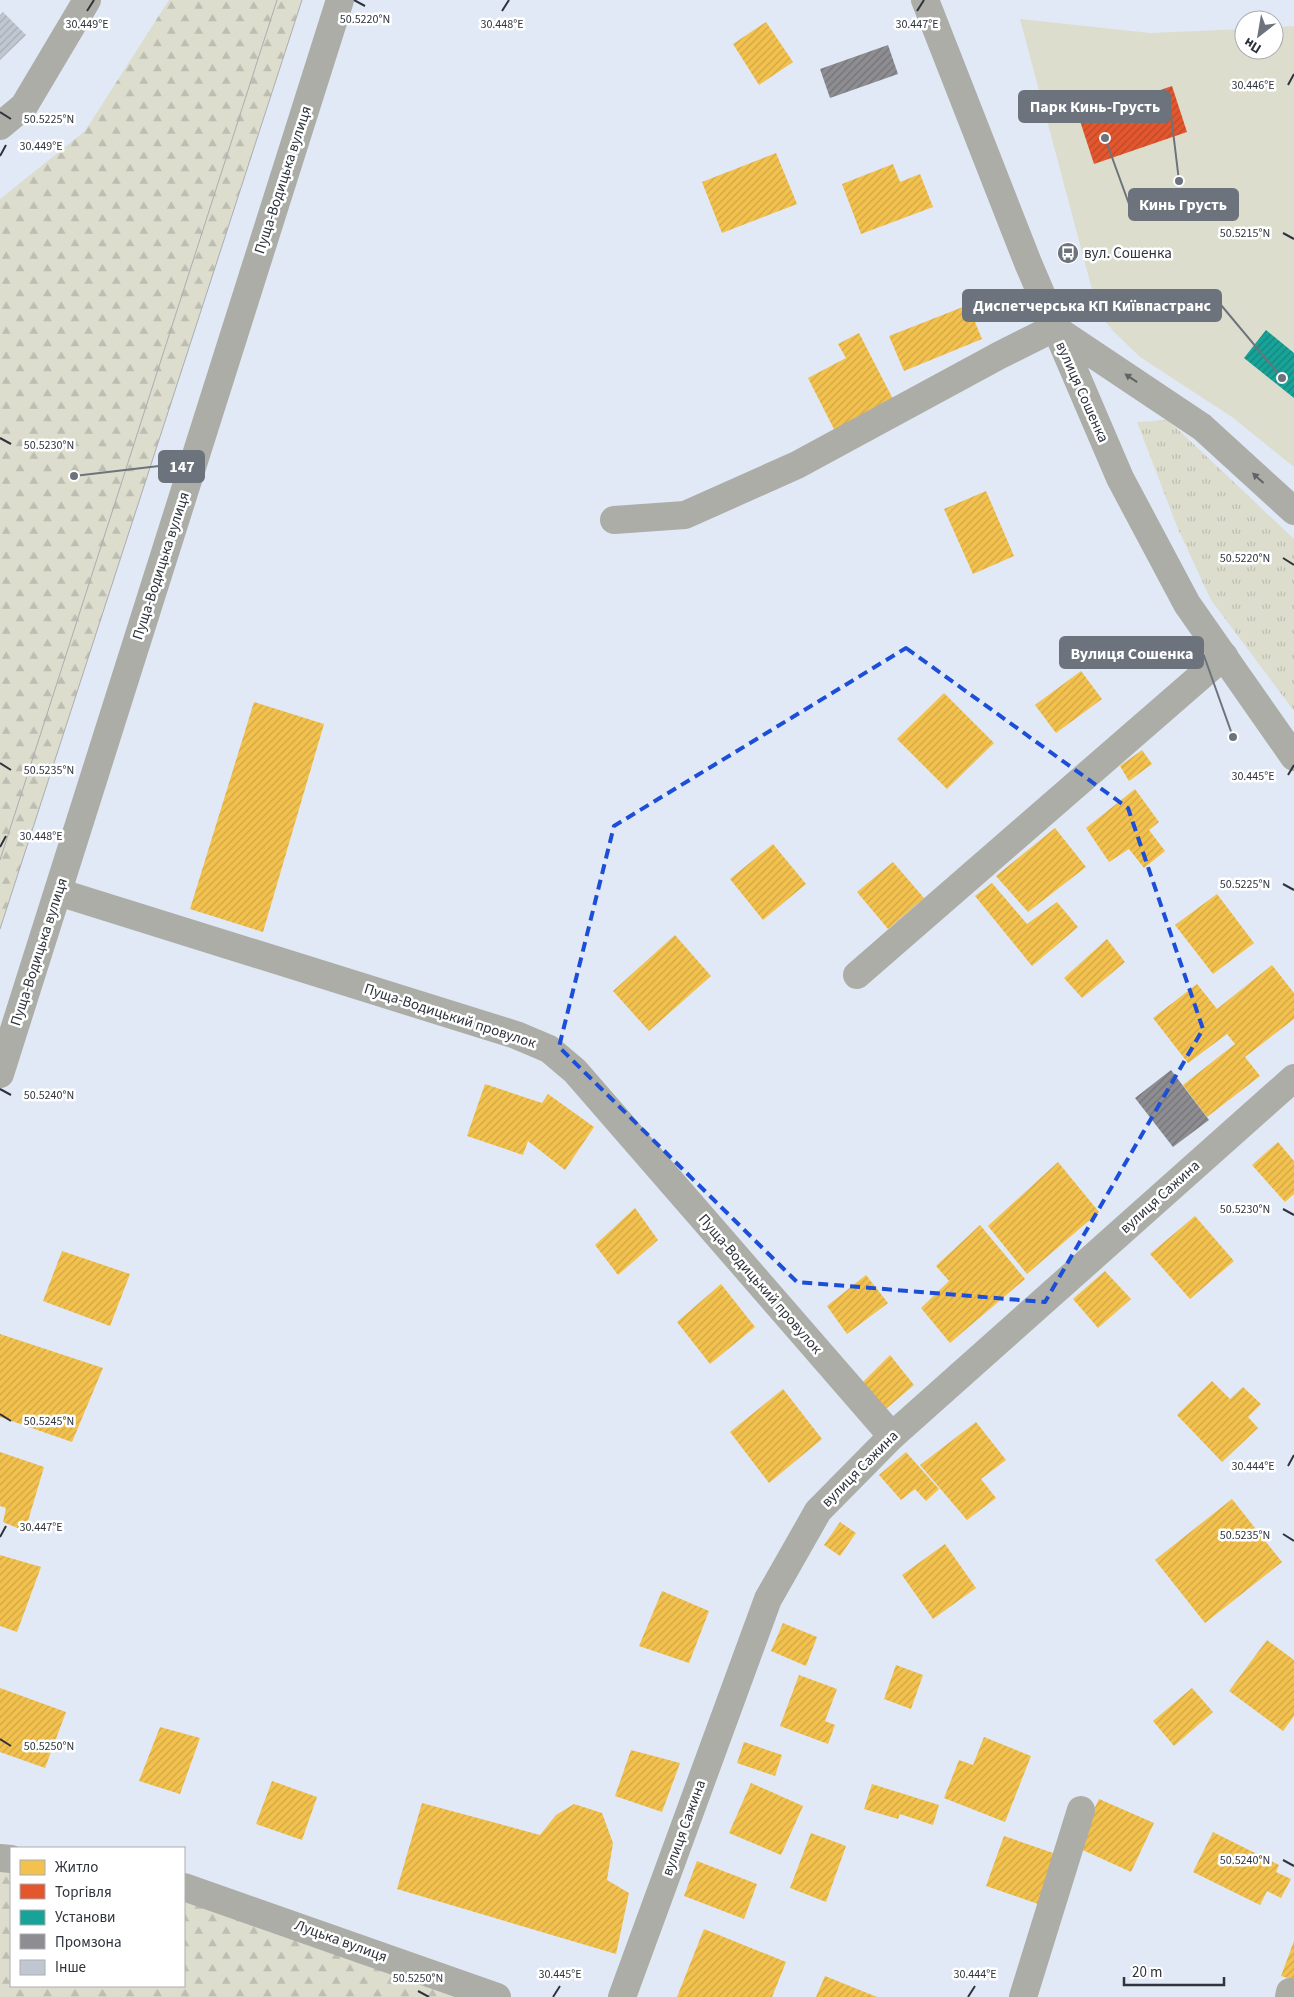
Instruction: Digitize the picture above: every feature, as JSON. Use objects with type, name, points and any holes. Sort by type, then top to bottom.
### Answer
[{"type":"street","points":[[0,126],[24,106],[87,0]]},
{"type":"street","name":"Пуща-Водицька вулиця","points":[[0,1074],[340,0]]},
{"type":"street","name":"вулиця Сошенка","points":[[925,0],[1054,328],[1120,478],[1187,604],[1294,757]]},
{"type":"street","points":[[614,520],[685,515],[797,465],[1054,328],[1202,427],[1294,511]]},
{"type":"street","points":[[858,974],[1224,656]]},
{"type":"street","name":"Пуща-Водицький провулок","points":[[58,892],[516,1035],[549,1049],[575,1070],[892,1436]]},
{"type":"street","name":"вулиця Сажина","points":[[622,1997],[768,1599],[818,1511],[892,1436],[1294,1078]]},
{"type":"street","points":[[1023,1997],[1081,1810]]},
{"type":"street","name":"Луцька вулиця","points":[[185,1887],[497,1997]]},
{"type":"highlighted area","points":[[906,648],[1128,808],[1203,1029],[1045,1302],[797,1282],[559,1047],[614,826]]},
{"type":"green space","points":[[169,0],[302,0],[0,929],[0,199],[85,131]]},
{"type":"green space","points":[[1020,19],[1150,33],[1234,29],[1234,60],[1284,60],[1284,26],[1294,26],[1294,467],[1232,417],[1140,357],[1113,331],[1098,312]]},
{"type":"green space","points":[[1168,420],[1294,539],[1294,711],[1211,600],[1178,529],[1137,422]]},
{"type":"green space","points":[[0,1858],[10,1859],[10,1987],[185,1987],[185,1887],[497,1997],[0,1997]]},
{"type":"building: Житло","points":[[766,22],[793,62],[759,85],[733,44]]},
{"type":"building: Житло","points":[[776,153],[797,204],[722,233],[702,182]]},
{"type":"building: Житло","points":[[893,164],[900,182],[920,174],[933,207],[861,234],[842,184]]},
{"type":"building: Житло","points":[[968,305],[982,339],[904,371],[889,336]]},
{"type":"building: Житло","points":[[859,333],[896,405],[837,435],[808,378],[846,358],[838,344]]},
{"type":"building: Житло","points":[[986,491],[1014,556],[973,574],[944,509]]},
{"type":"building: Житло","points":[[1081,671],[1102,699],[1056,733],[1035,705]]},
{"type":"building: Житло","points":[[944,693],[994,743],[947,789],[897,739]]},
{"type":"building: Житло","points":[[254,702],[324,724],[263,932],[190,909]]},
{"type":"building: Житло","points":[[1142,750],[1152,764],[1129,781],[1120,766]]},
{"type":"building: Житло","points":[[1135,789],[1159,822],[1149,830],[1165,851],[1144,868],[1129,849],[1109,862],[1086,828]]},
{"type":"building: Житло","points":[[1055,828],[1086,867],[1028,912],[996,876]]},
{"type":"building: Житло","points":[[773,844],[806,884],[763,920],[730,879]]},
{"type":"building: Житло","points":[[893,862],[924,898],[888,929],[857,892]]},
{"type":"building: Житло","points":[[992,883],[1027,924],[1057,902],[1078,927],[1032,966],[975,896]]},
{"type":"building: Житло","points":[[1217,894],[1254,943],[1213,974],[1175,925]]},
{"type":"building: Житло","points":[[675,935],[711,976],[649,1031],[613,991]]},
{"type":"building: Житло","points":[[1107,939],[1125,962],[1082,998],[1064,978]]},
{"type":"building: Житло","points":[[1272,965],[1294,993],[1294,1019],[1245,1057],[1260,1076],[1207,1117],[1183,1085],[1235,1044],[1227,1034],[1188,1063],[1153,1018],[1197,984],[1217,1009]]},
{"type":"building: Житло","points":[[485,1084],[542,1103],[548,1094],[594,1127],[565,1170],[528,1141],[523,1155],[467,1136]]},
{"type":"building: Житло","points":[[1278,1142],[1294,1161],[1294,1194],[1285,1202],[1252,1165]]},
{"type":"building: Житло","points":[[1058,1162],[1099,1212],[1027,1274],[988,1226]]},
{"type":"building: Житло","points":[[635,1208],[658,1240],[618,1275],[595,1245]]},
{"type":"building: Житло","points":[[1195,1216],[1234,1261],[1190,1299],[1150,1254]]},
{"type":"building: Житло","points":[[980,1225],[1025,1279],[950,1343],[921,1308],[949,1281],[936,1266]]},
{"type":"building: Житло","points":[[62,1251],[130,1274],[110,1326],[43,1301]]},
{"type":"building: Житло","points":[[1105,1271],[1131,1299],[1098,1328],[1073,1299]]},
{"type":"building: Житло","points":[[866,1275],[888,1303],[847,1334],[827,1306]]},
{"type":"building: Житло","points":[[721,1284],[755,1327],[710,1364],[677,1322]]},
{"type":"building: Житло","points":[[0,1334],[103,1368],[72,1442],[0,1417]]},
{"type":"building: Житло","points":[[890,1355],[914,1385],[880,1414],[857,1388]]},
{"type":"building: Житло","points":[[1212,1381],[1230,1399],[1243,1387],[1261,1404],[1248,1417],[1258,1428],[1222,1462],[1177,1415]]},
{"type":"building: Житло","points":[[783,1389],[822,1439],[769,1483],[730,1432]]},
{"type":"building: Житло","points":[[976,1422],[1006,1460],[981,1479],[996,1498],[967,1520],[920,1465]]},
{"type":"building: Житло","points":[[0,1452],[44,1467],[25,1531],[3,1522],[6,1508],[0,1506]]},
{"type":"building: Житло","points":[[906,1452],[939,1489],[926,1501],[915,1489],[901,1500],[879,1475]]},
{"type":"building: Житло","points":[[1232,1499],[1282,1562],[1205,1623],[1155,1560]]},
{"type":"building: Житло","points":[[840,1522],[856,1533],[840,1556],[824,1545]]},
{"type":"building: Житло","points":[[945,1544],[976,1588],[933,1619],[902,1575]]},
{"type":"building: Житло","points":[[0,1555],[41,1567],[17,1632],[0,1626]]},
{"type":"building: Житло","points":[[662,1591],[709,1611],[689,1663],[639,1646]]},
{"type":"building: Житло","points":[[783,1623],[817,1637],[806,1666],[771,1651]]},
{"type":"building: Житло","points":[[1267,1640],[1294,1660],[1294,1716],[1283,1731],[1229,1691]]},
{"type":"building: Житло","points":[[896,1665],[923,1675],[911,1709],[884,1699]]},
{"type":"building: Житло","points":[[799,1675],[837,1689],[825,1721],[835,1725],[828,1744],[780,1726]]},
{"type":"building: Житло","points":[[0,1688],[66,1712],[45,1768],[0,1752]]},
{"type":"building: Житло","points":[[1192,1688],[1213,1712],[1174,1746],[1153,1721]]},
{"type":"building: Житло","points":[[160,1727],[200,1738],[180,1794],[139,1781]]},
{"type":"building: Житло","points":[[984,1737],[1031,1756],[1005,1822],[944,1798],[959,1760],[973,1765]]},
{"type":"building: Житло","points":[[744,1742],[782,1755],[775,1776],[737,1763]]},
{"type":"building: Житло","points":[[631,1750],[680,1763],[662,1812],[615,1796]]},
{"type":"building: Житло","points":[[272,1781],[317,1797],[302,1840],[256,1824]]},
{"type":"building: Житло","points":[[751,1783],[803,1806],[781,1855],[729,1833]]},
{"type":"building: Житло","points":[[872,1784],[939,1805],[933,1825],[900,1814],[898,1819],[864,1809]]},
{"type":"building: Житло","points":[[1099,1799],[1154,1823],[1131,1872],[1076,1847]]},
{"type":"building: Житло","points":[[422,1803],[540,1835],[556,1815],[574,1804],[602,1813],[613,1843],[607,1880],[629,1893],[616,1954],[397,1889]]},
{"type":"building: Житло","points":[[1213,1832],[1279,1865],[1276,1872],[1291,1879],[1281,1898],[1267,1891],[1260,1905],[1193,1872]]},
{"type":"building: Житло","points":[[811,1833],[846,1846],[826,1902],[790,1888]]},
{"type":"building: Житло","points":[[1004,1836],[1059,1855],[1041,1905],[986,1886]]},
{"type":"building: Житло","points":[[697,1861],[757,1884],[744,1919],[684,1896]]},
{"type":"building: Житло","points":[[704,1929],[786,1962],[772,1997],[677,1997]]},
{"type":"building: Житло","points":[[1294,1941],[1294,1980],[1281,1976]]},
{"type":"building: Житло","points":[[825,1976],[877,1997],[816,1997]]},
{"type":"building: Торгівля","points":[[1172,86],[1187,132],[1094,164],[1079,118]]},
{"type":"building: Установи","points":[[1266,330],[1294,353],[1294,398],[1244,358]]},
{"type":"building: Промзона","points":[[888,45],[898,74],[830,98],[820,69]]},
{"type":"building: Промзона","points":[[1171,1070],[1209,1120],[1173,1147],[1135,1098]]},
{"type":"building: Інше","points":[[3,12],[26,35],[0,60],[0,15]]},
{"type":"tram line","points":[[0,860],[277,0]]},
{"type":"tram line","points":[[0,929],[302,0]]},
{"type":"place","name":"Кинь Грусть","points":[[1105,138]]},
{"type":"place","name":"Парк Кинь-Грусть","points":[[1179,181]]},
{"type":"place","name":"вул. Сошенка","points":[[1068,253]]},
{"type":"place","name":"Диспетчерська КП Київпастранс","points":[[1282,378]]},
{"type":"place","name":"147","points":[[74,476]]},
{"type":"place","name":"Вулиця Сошенка","points":[[1233,737]]}]
